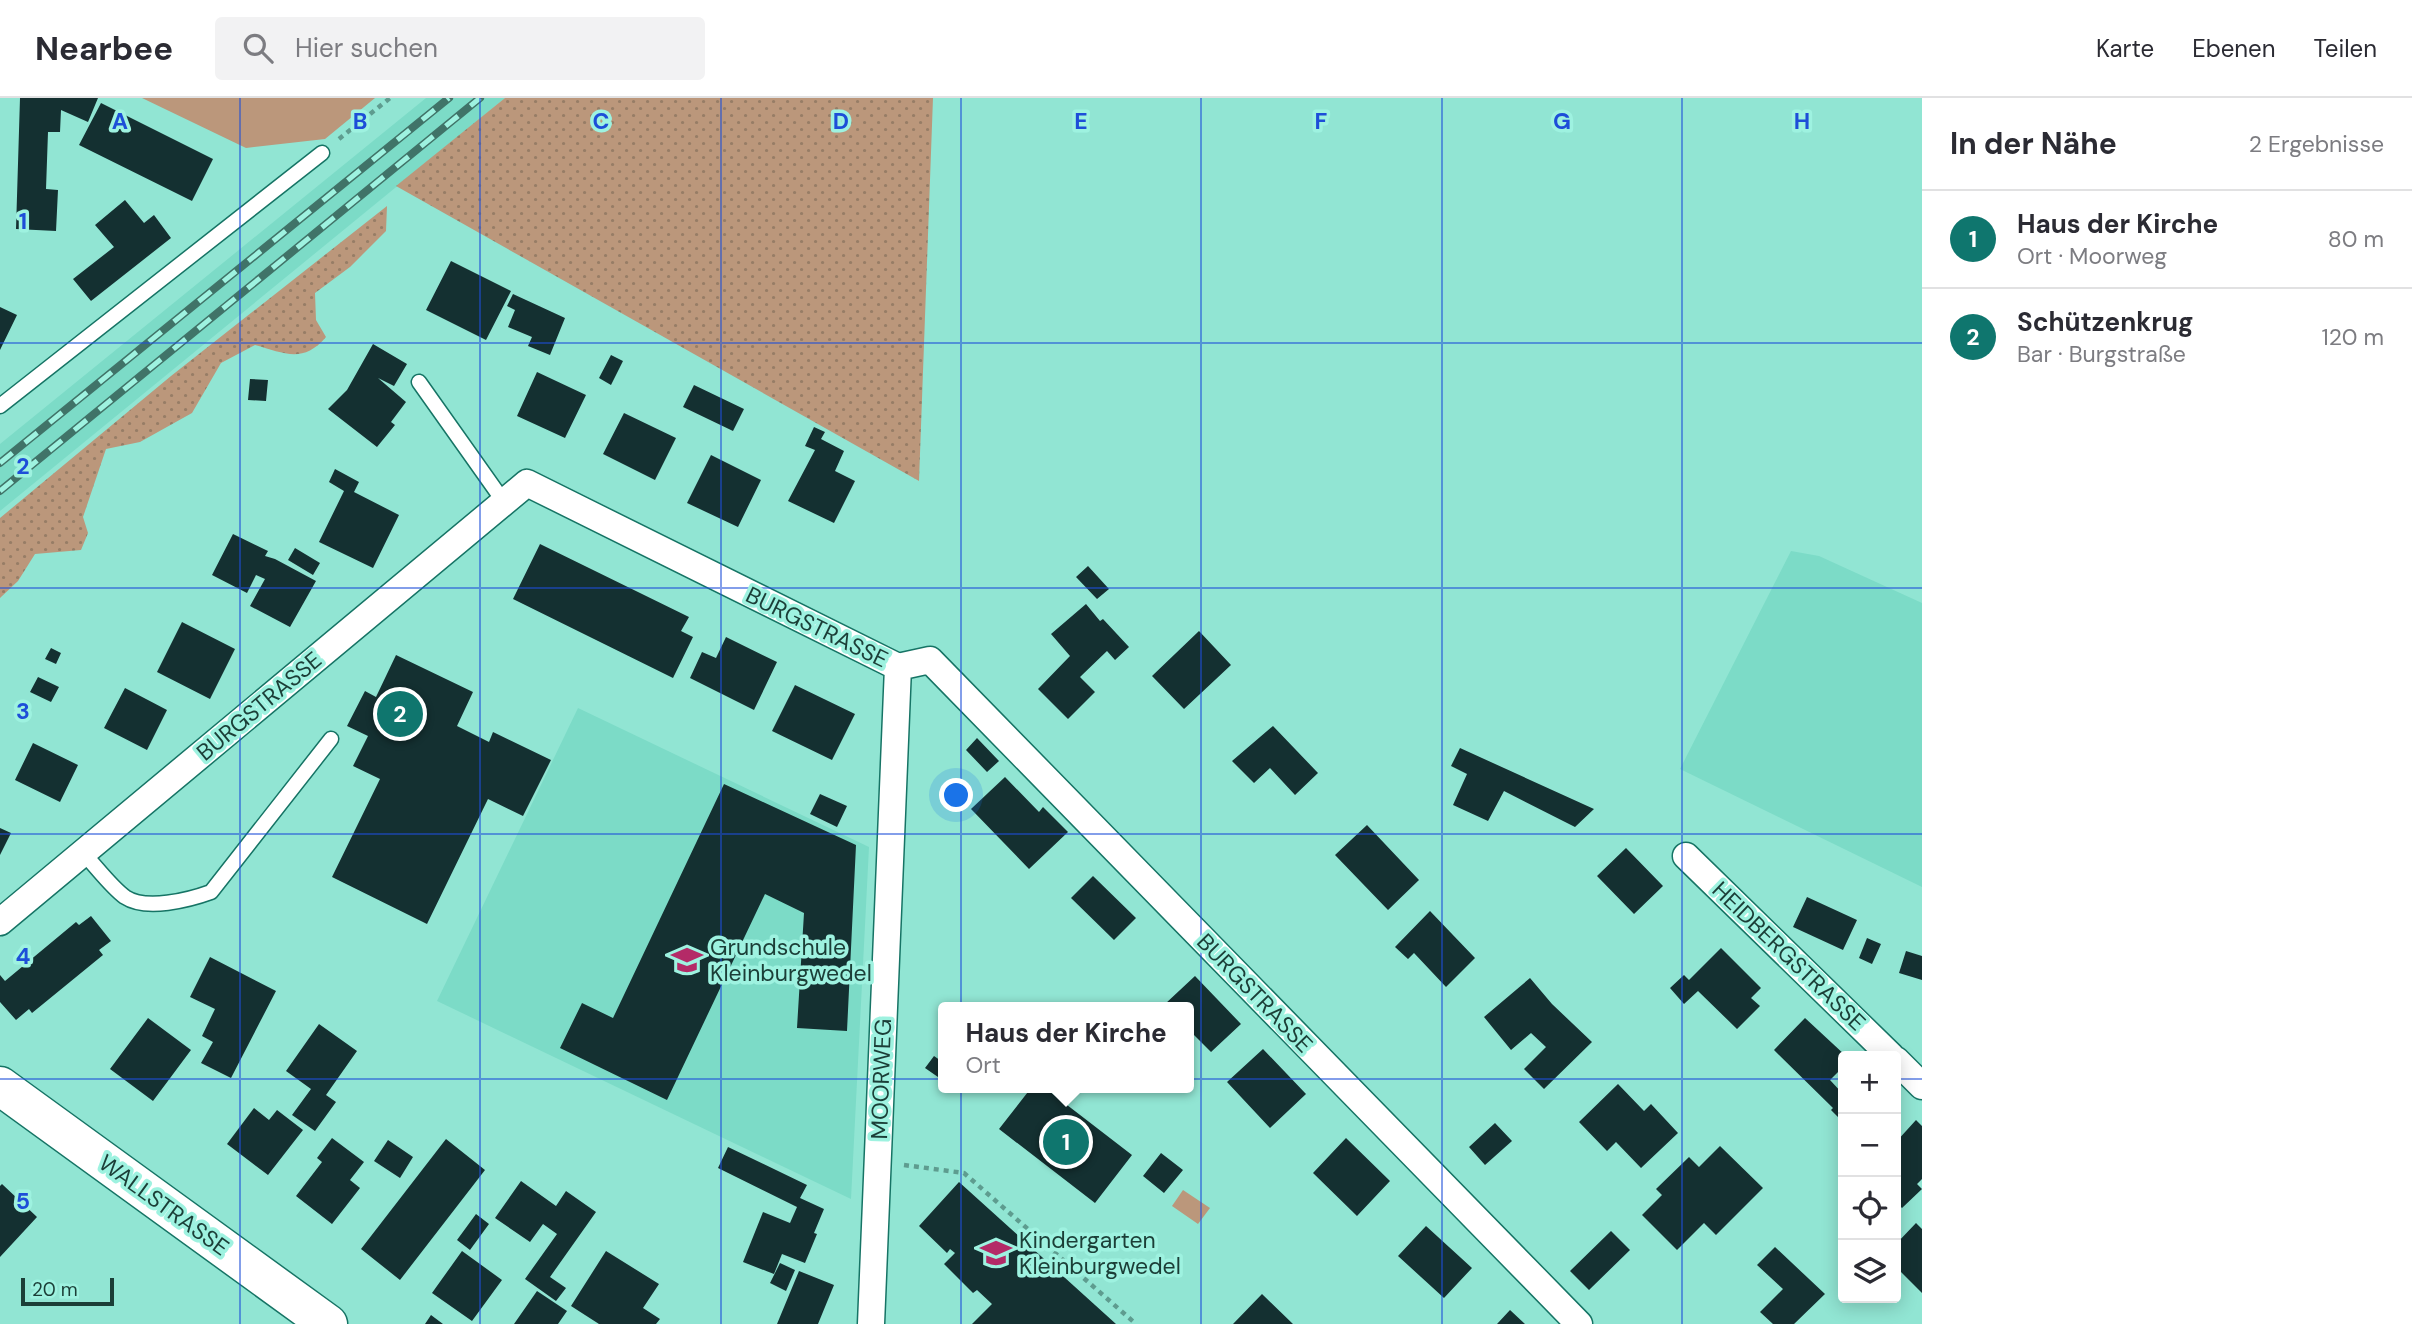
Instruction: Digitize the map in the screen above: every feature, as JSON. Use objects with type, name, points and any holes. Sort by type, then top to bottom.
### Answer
[{"type":"street","name":"BURGSTRASSE","points":[[0,922],[527,483],[898,667],[930,660],[1579,1324]]},
{"type":"street","name":"MOORWEG","points":[[871,1324],[898,667]]},
{"type":"street","name":"HEIDBERGSTRASSE","points":[[1686,856],[1886,1051]]},
{"type":"street","points":[[1901,1065],[1922,1086]]},
{"type":"street","name":"WALLSTRASSE","points":[[0,1086],[328,1324]]},
{"type":"lane","points":[[0,406],[322,153]]},
{"type":"lane","points":[[419,382],[504,502]]},
{"type":"lane","points":[[83,853],[126,898],[144,902],[182,902],[211,892],[331,739]]},
{"type":"path","points":[[322,153],[390,98]]},
{"type":"path","points":[[878,1161],[964,1172],[1136,1324]]},
{"type":"shaded area","points":[[142,98],[375,98],[325,139],[246,148]]},
{"type":"shaded area","points":[[426,98],[505,98],[0,511],[0,444]]},
{"type":"shaded area","points":[[505,98],[933,98],[919,481],[396,186]]},
{"type":"shaded area","points":[[387,206],[386,231],[350,267],[315,293],[316,320],[326,337],[318,345],[301,354],[284,353],[255,345],[221,363],[192,413],[140,442],[106,449],[83,517],[88,533],[81,550],[35,554],[18,581],[0,598],[0,518],[171,376]]},
{"type":"shaded area","points":[[1791,551],[1819,556],[1922,603],[1922,887],[1680,769]]},
{"type":"shaded area","points":[[578,708],[869,847],[851,1199],[437,1001]]},
{"type":"shaded area","points":[[1183,1190],[1210,1208],[1198,1224],[1172,1206]]},
{"type":"building","points":[[20,98],[98,98],[88,122],[61,110],[60,132],[48,132],[46,189],[58,190],[56,231],[16,229]]},
{"type":"building","points":[[101,103],[213,159],[192,201],[79,145]]},
{"type":"building","points":[[125,200],[144,223],[154,215],[171,238],[91,301],[73,279],[114,247],[95,225]]},
{"type":"building","points":[[451,261],[511,291],[486,340],[426,310]]},
{"type":"building","points":[[513,294],[565,318],[550,355],[528,346],[532,337],[508,327],[515,310],[507,306]]},
{"type":"building","points":[[0,307],[17,315],[0,350]]},
{"type":"building","points":[[373,344],[407,364],[394,386],[378,378],[406,402],[391,422],[395,425],[377,447],[328,409],[347,390]]},
{"type":"building","points":[[611,355],[623,361],[611,385],[599,378]]},
{"type":"building","points":[[537,372],[586,395],[565,438],[517,416]]},
{"type":"building","points":[[250,379],[268,380],[266,401],[248,400]]},
{"type":"building","points":[[694,385],[744,409],[733,431],[683,407]]},
{"type":"building","points":[[624,413],[676,438],[655,480],[603,454]]},
{"type":"building","points":[[814,427],[825,432],[821,439],[844,451],[835,471],[855,481],[834,523],[788,501],[815,450],[805,446]]},
{"type":"building","points":[[711,455],[761,480],[738,527],[687,503]]},
{"type":"building","points":[[335,469],[359,482],[354,492],[399,515],[373,568],[319,542],[344,491],[329,482]]},
{"type":"building","points":[[233,534],[268,551],[265,556],[316,581],[290,627],[250,606],[265,579],[256,575],[247,593],[212,575]]},
{"type":"building","points":[[540,544],[689,617],[681,631],[693,637],[673,678],[513,599]]},
{"type":"building","points":[[295,548],[320,563],[313,575],[288,560]]},
{"type":"building","points":[[1088,566],[1109,589],[1097,599],[1076,577]]},
{"type":"building","points":[[1086,604],[1100,621],[1103,619],[1129,647],[1115,660],[1107,651],[1080,677],[1095,692],[1068,719],[1038,689],[1070,656],[1051,634]]},
{"type":"building","points":[[182,622],[235,649],[210,699],[157,672]]},
{"type":"building","points":[[1199,631],[1231,665],[1184,709],[1152,676]]},
{"type":"building","points":[[726,637],[777,662],[754,710],[690,678],[702,652],[716,658]]},
{"type":"building","points":[[51,648],[61,653],[56,664],[45,659]]},
{"type":"building","points":[[396,655],[473,692],[457,726],[489,742],[493,732],[551,760],[523,816],[488,799],[427,924],[332,877],[380,779],[353,766],[368,736],[347,726],[365,691],[376,697]]},
{"type":"building","points":[[38,677],[59,687],[51,702],[30,692]]},
{"type":"building","points":[[795,685],[855,714],[832,760],[772,731]]},
{"type":"building","points":[[125,688],[167,710],[147,750],[104,728]]},
{"type":"building","points":[[1273,726],[1318,773],[1295,795],[1270,768],[1254,783],[1232,761]]},
{"type":"building","points":[[977,738],[999,761],[987,772],[966,750]]},
{"type":"building","points":[[33,743],[78,765],[60,802],[15,780]]},
{"type":"building","points":[[1460,748],[1594,809],[1575,827],[1504,791],[1488,821],[1453,805],[1467,774],[1451,766]]},
{"type":"building","points":[[1005,777],[1039,812],[1043,807],[1068,832],[1029,869],[971,809]]},
{"type":"building","name":"Grundschule Kleinburgwedel","points":[[724,784],[856,845],[847,1031],[797,1028],[804,913],[765,894],[667,1100],[560,1048],[582,1003],[613,1018]]},
{"type":"building","points":[[820,794],[847,806],[837,827],[810,814]]},
{"type":"building","points":[[1367,825],[1419,880],[1388,910],[1335,855]]},
{"type":"building","points":[[0,828],[11,833],[0,855]]},
{"type":"building","points":[[1626,848],[1663,886],[1634,914],[1597,876]]},
{"type":"building","points":[[1093,876],[1136,918],[1114,940],[1071,898]]},
{"type":"building","points":[[1807,897],[1857,920],[1843,950],[1793,927]]},
{"type":"building","points":[[1430,911],[1475,958],[1446,987],[1414,953],[1408,959],[1395,947]]},
{"type":"building","points":[[91,916],[111,941],[99,950],[103,955],[32,1013],[29,1009],[16,1020],[0,1002],[0,975],[5,981],[76,922],[79,925]]},
{"type":"building","points":[[1867,938],[1881,944],[1872,964],[1859,958]]},
{"type":"building","points":[[1721,948],[1761,988],[1751,998],[1760,1006],[1737,1029],[1698,991],[1684,1004],[1670,988],[1684,975],[1689,980]]},
{"type":"building","points":[[1906,951],[1922,956],[1922,980],[1899,973]]},
{"type":"building","points":[[210,957],[276,991],[231,1078],[201,1063],[213,1042],[202,1036],[215,1009],[190,997]]},
{"type":"building","points":[[1195,976],[1241,1024],[1211,1052],[1194,1035],[1194,1002],[1167,1002]]},
{"type":"building","points":[[1530,978],[1552,1004],[1592,1042],[1544,1089],[1524,1069],[1546,1047],[1531,1033],[1511,1050],[1484,1017]]},
{"type":"building","points":[[148,1018],[191,1050],[153,1101],[110,1069]]},
{"type":"building","points":[[1805,1018],[1841,1051],[1838,1051],[1838,1072],[1830,1080],[1838,1089],[1838,1117],[1831,1110],[1833,1108],[1774,1050]]},
{"type":"building","points":[[319,1024],[357,1051],[326,1095],[336,1102],[315,1131],[292,1115],[311,1089],[286,1071]]},
{"type":"building","points":[[1263,1049],[1306,1094],[1270,1128],[1227,1082]]},
{"type":"building","points":[[934,1056],[938,1059],[938,1077],[925,1068]]},
{"type":"building","points":[[1618,1084],[1644,1111],[1651,1104],[1678,1133],[1641,1168],[1616,1142],[1607,1151],[1579,1122]]},
{"type":"building","points":[[1027,1093],[1051,1093],[1132,1155],[1095,1203],[999,1129]]},
{"type":"building","points":[[254,1108],[269,1120],[277,1110],[303,1130],[268,1175],[227,1144]]},
{"type":"building","points":[[1916,1120],[1922,1126],[1922,1179],[1917,1184],[1922,1189],[1902,1208],[1901,1207],[1901,1136]]},
{"type":"building","points":[[1495,1123],[1512,1141],[1485,1165],[1469,1147]]},
{"type":"building","points":[[332,1138],[364,1162],[350,1180],[360,1188],[332,1224],[296,1196],[322,1162],[317,1158]]},
{"type":"building","points":[[1346,1138],[1390,1181],[1357,1216],[1313,1173]]},
{"type":"building","points":[[446,1139],[485,1170],[400,1280],[361,1249]]},
{"type":"building","points":[[388,1140],[413,1157],[400,1178],[374,1161]]},
{"type":"building","points":[[1720,1146],[1763,1188],[1716,1235],[1704,1223],[1677,1250],[1642,1215],[1662,1195],[1656,1189],[1689,1157],[1699,1167]]},
{"type":"building","points":[[728,1147],[807,1185],[800,1198],[824,1209],[805,1263],[782,1254],[774,1274],[743,1262],[763,1212],[790,1223],[797,1207],[718,1168]]},
{"type":"building","points":[[1161,1153],[1183,1170],[1164,1193],[1143,1176]]},
{"type":"building","points":[[521,1181],[556,1206],[566,1191],[596,1212],[550,1277],[566,1288],[556,1301],[525,1279],[557,1234],[543,1224],[530,1242],[495,1218]]},
{"type":"building","name":"Kindergarten Kleinburgwedel","points":[[959,1182],[1116,1324],[972,1324],[992,1304],[977,1290],[973,1293],[944,1264],[955,1253],[950,1249],[947,1253],[919,1226]]},
{"type":"building","points":[[2,1184],[37,1217],[0,1257],[0,1186]]},
{"type":"building","points":[[476,1214],[489,1224],[470,1250],[457,1240]]},
{"type":"building","points":[[1916,1223],[1922,1229],[1922,1293],[1901,1272],[1901,1239]]},
{"type":"building","points":[[1426,1226],[1472,1268],[1444,1298],[1398,1256]]},
{"type":"building","points":[[1611,1231],[1630,1250],[1589,1290],[1570,1271]]},
{"type":"building","points":[[1775,1247],[1825,1294],[1794,1324],[1773,1324],[1760,1312],[1783,1289],[1757,1265]]},
{"type":"building","points":[[462,1251],[502,1280],[472,1321],[432,1293]]},
{"type":"building","points":[[606,1251],[659,1284],[643,1308],[660,1319],[656,1324],[599,1324],[571,1306]]},
{"type":"building","points":[[780,1263],[795,1270],[786,1291],[770,1283]]},
{"type":"building","points":[[799,1271],[834,1285],[818,1324],[777,1324]]},
{"type":"building","points":[[537,1291],[567,1311],[558,1324],[514,1324]]},
{"type":"building","points":[[1262,1294],[1293,1324],[1233,1324]]},
{"type":"building","points":[[1510,1310],[1525,1324],[1497,1324]]},
{"type":"building","points":[[431,1315],[443,1324],[425,1324]]},
{"type":"railway","points":[[0,463],[449,98]]},
{"type":"railway","points":[[0,491],[480,98]]},
{"type":"place","name":"Schützenkrug","points":[[400,714]]},
{"type":"place","name":"Grundschule Kleinburgwedel","points":[[687,960]]},
{"type":"place","name":"Haus der Kirche","points":[[1066,1142]]},
{"type":"place","name":"Kindergarten Kleinburgwedel","points":[[996,1253]]}]
